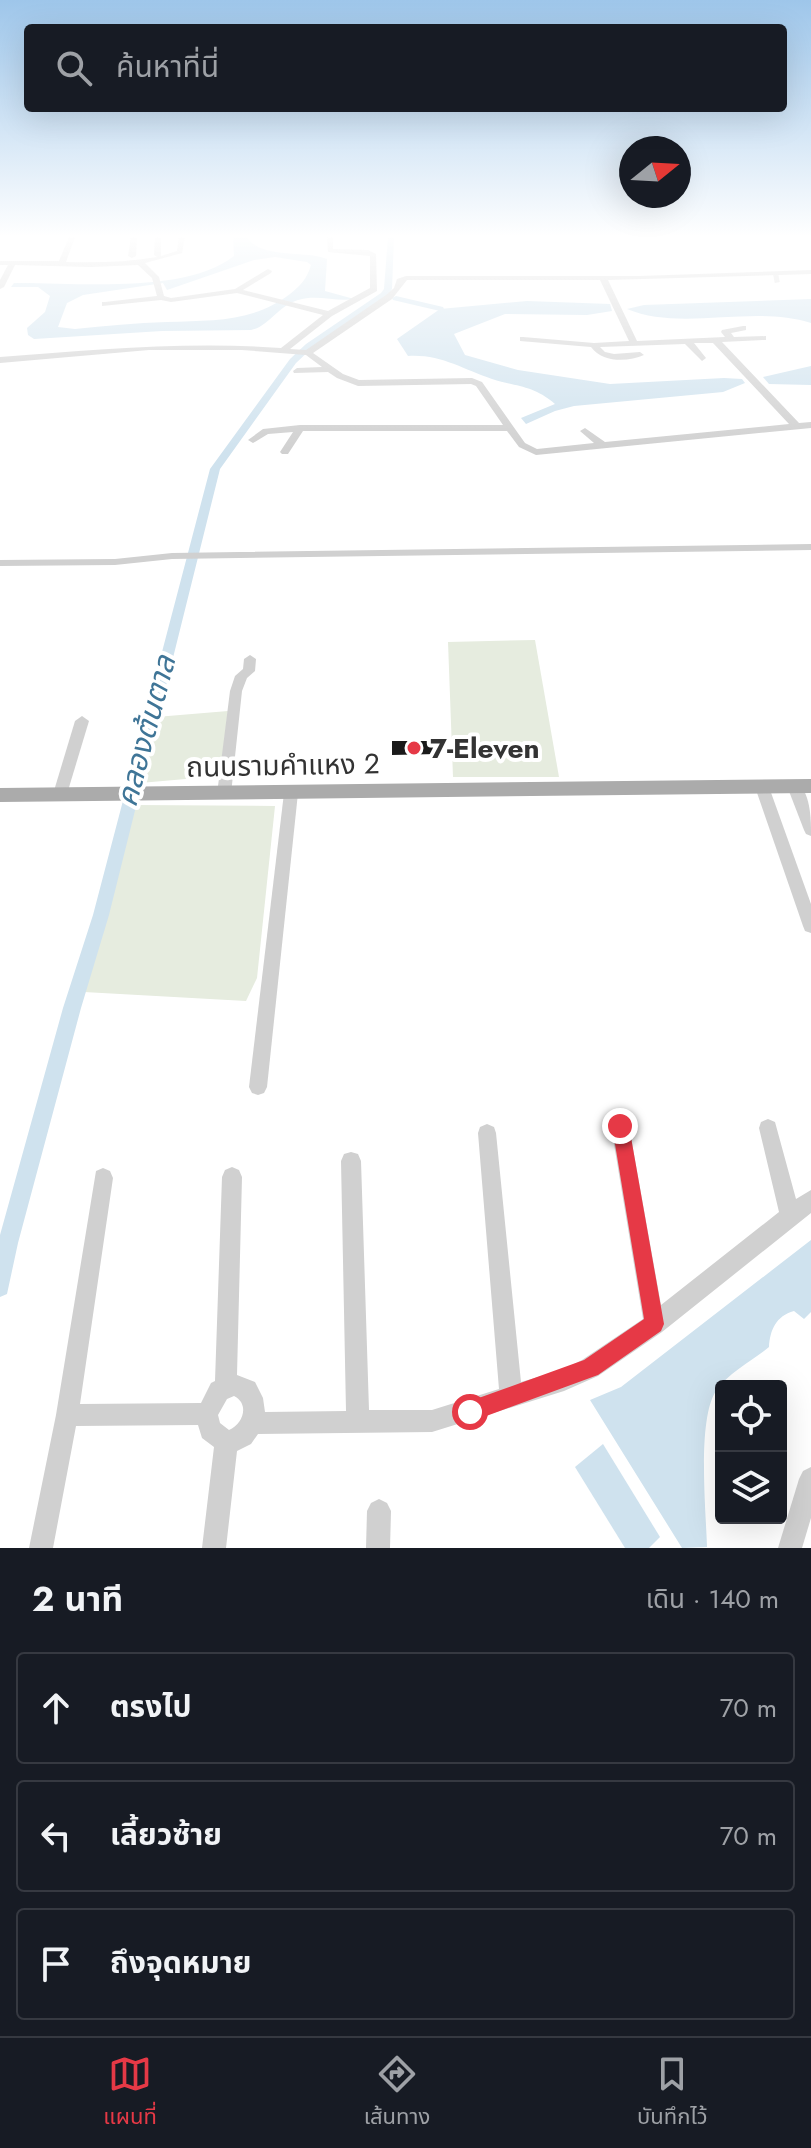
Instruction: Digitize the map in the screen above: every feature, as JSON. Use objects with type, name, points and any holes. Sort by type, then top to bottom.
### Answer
[{"type":"main road","name":"ถนนรามคำแหง 2","points":[[0,795],[762,787],[804,795]]},
{"type":"street","points":[[307,309],[329,314]]},
{"type":"street","points":[[286,351],[338,309]]},
{"type":"street","points":[[305,353],[371,309]]},
{"type":"street","points":[[618,309],[634,343]]},
{"type":"street","points":[[732,339],[725,332],[743,328]]},
{"type":"street","points":[[523,339],[594,345],[763,338]]},
{"type":"street","points":[[715,340],[796,426]]},
{"type":"street","points":[[687,341],[702,358]]},
{"type":"street","points":[[594,345],[597,351],[605,355],[640,355]]},
{"type":"street","points":[[0,360],[149,348],[286,351],[305,353],[358,383],[472,381],[482,387],[527,450],[536,452],[811,425]]},
{"type":"street","points":[[297,371],[354,368]]},
{"type":"street","points":[[376,384],[381,377],[397,375]]},
{"type":"street","points":[[659,424],[671,438]]},
{"type":"street","points":[[253,440],[266,431],[297,429],[341,428],[341,433],[347,435],[355,433],[356,428],[398,434],[511,428]]},
{"type":"street","points":[[285,452],[297,429]]},
{"type":"street","points":[[585,431],[603,446]]},
{"type":"street","points":[[0,563],[115,562],[172,556],[811,547]]},
{"type":"street","points":[[224,794],[236,691],[241,676],[249,671],[250,659]]},
{"type":"street","points":[[60,794],[82,721]]},
{"type":"street","points":[[762,787],[811,926]]},
{"type":"street","points":[[258,1087],[291,793]]},
{"type":"street","points":[[804,795],[811,830]]},
{"type":"street","points":[[620,1126],[654,1324]]},
{"type":"street","points":[[768,1128],[790,1215]]},
{"type":"street","points":[[487,1133],[511,1398]]},
{"type":"street","points":[[351,1161],[358,1423]]},
{"type":"street","points":[[226,1387],[232,1177]]},
{"type":"street","points":[[41,1548],[67,1415],[103,1178]]},
{"type":"street","points":[[253,1423],[432,1421],[511,1398],[590,1368],[654,1324],[811,1200]]},
{"type":"street","points":[[226,1387],[241,1387],[252,1397],[253,1423],[242,1437],[226,1442],[210,1430],[207,1414],[213,1397],[226,1387]]},
{"type":"street","points":[[67,1415],[207,1414]]},
{"type":"street","points":[[214,1548],[226,1442]]},
{"type":"street","points":[[790,1548],[811,1479]]},
{"type":"street","points":[[378,1548],[379,1511]]},
{"type":"shaded area","points":[[535,640],[559,777],[453,777],[448,642]]},
{"type":"shaded area","points":[[228,711],[220,776],[140,783],[156,717]]},
{"type":"shaded area","points":[[135,805],[275,806],[257,978],[246,1001],[84,992]]},
{"type":"water","points":[[46,309],[65,309],[58,327],[75,329],[216,320],[263,309],[282,309],[263,325],[251,330],[162,331],[34,339],[28,335],[27,328]]},
{"type":"water","points":[[440,309],[611,309],[587,315],[505,314],[454,334],[465,355],[518,370],[610,384],[724,378],[742,379],[745,383],[723,392],[574,406],[526,424],[521,418],[555,404],[532,390],[451,363],[431,357],[408,356],[397,339]]},
{"type":"water","points":[[628,309],[811,309],[811,323],[765,316],[694,319],[648,315]]},
{"type":"water","points":[[811,366],[811,385],[769,384],[763,377]]},
{"type":"water","points":[[811,1240],[811,1312],[804,1319],[794,1311],[778,1320],[769,1347],[725,1380],[715,1380],[715,1393],[706,1422],[707,1547],[682,1548],[590,1400],[621,1387]]},
{"type":"water","points":[[603,1444],[660,1537],[649,1548],[625,1548],[575,1467]]},
{"type":"building","name":"7-Eleven","points":[[392,741],[436,741],[437,754],[392,755]]},
{"type":"waterway","name":"คลองต้นตาล","points":[[0,1287],[8,1243],[72,1008],[101,915],[215,469],[293,361],[309,346],[363,309]]},
{"type":"place","name":"7-Eleven","points":[[414,748]]},
{"type":"route","points":[[470,1412],[590,1368],[654,1324],[620,1126]]}]
